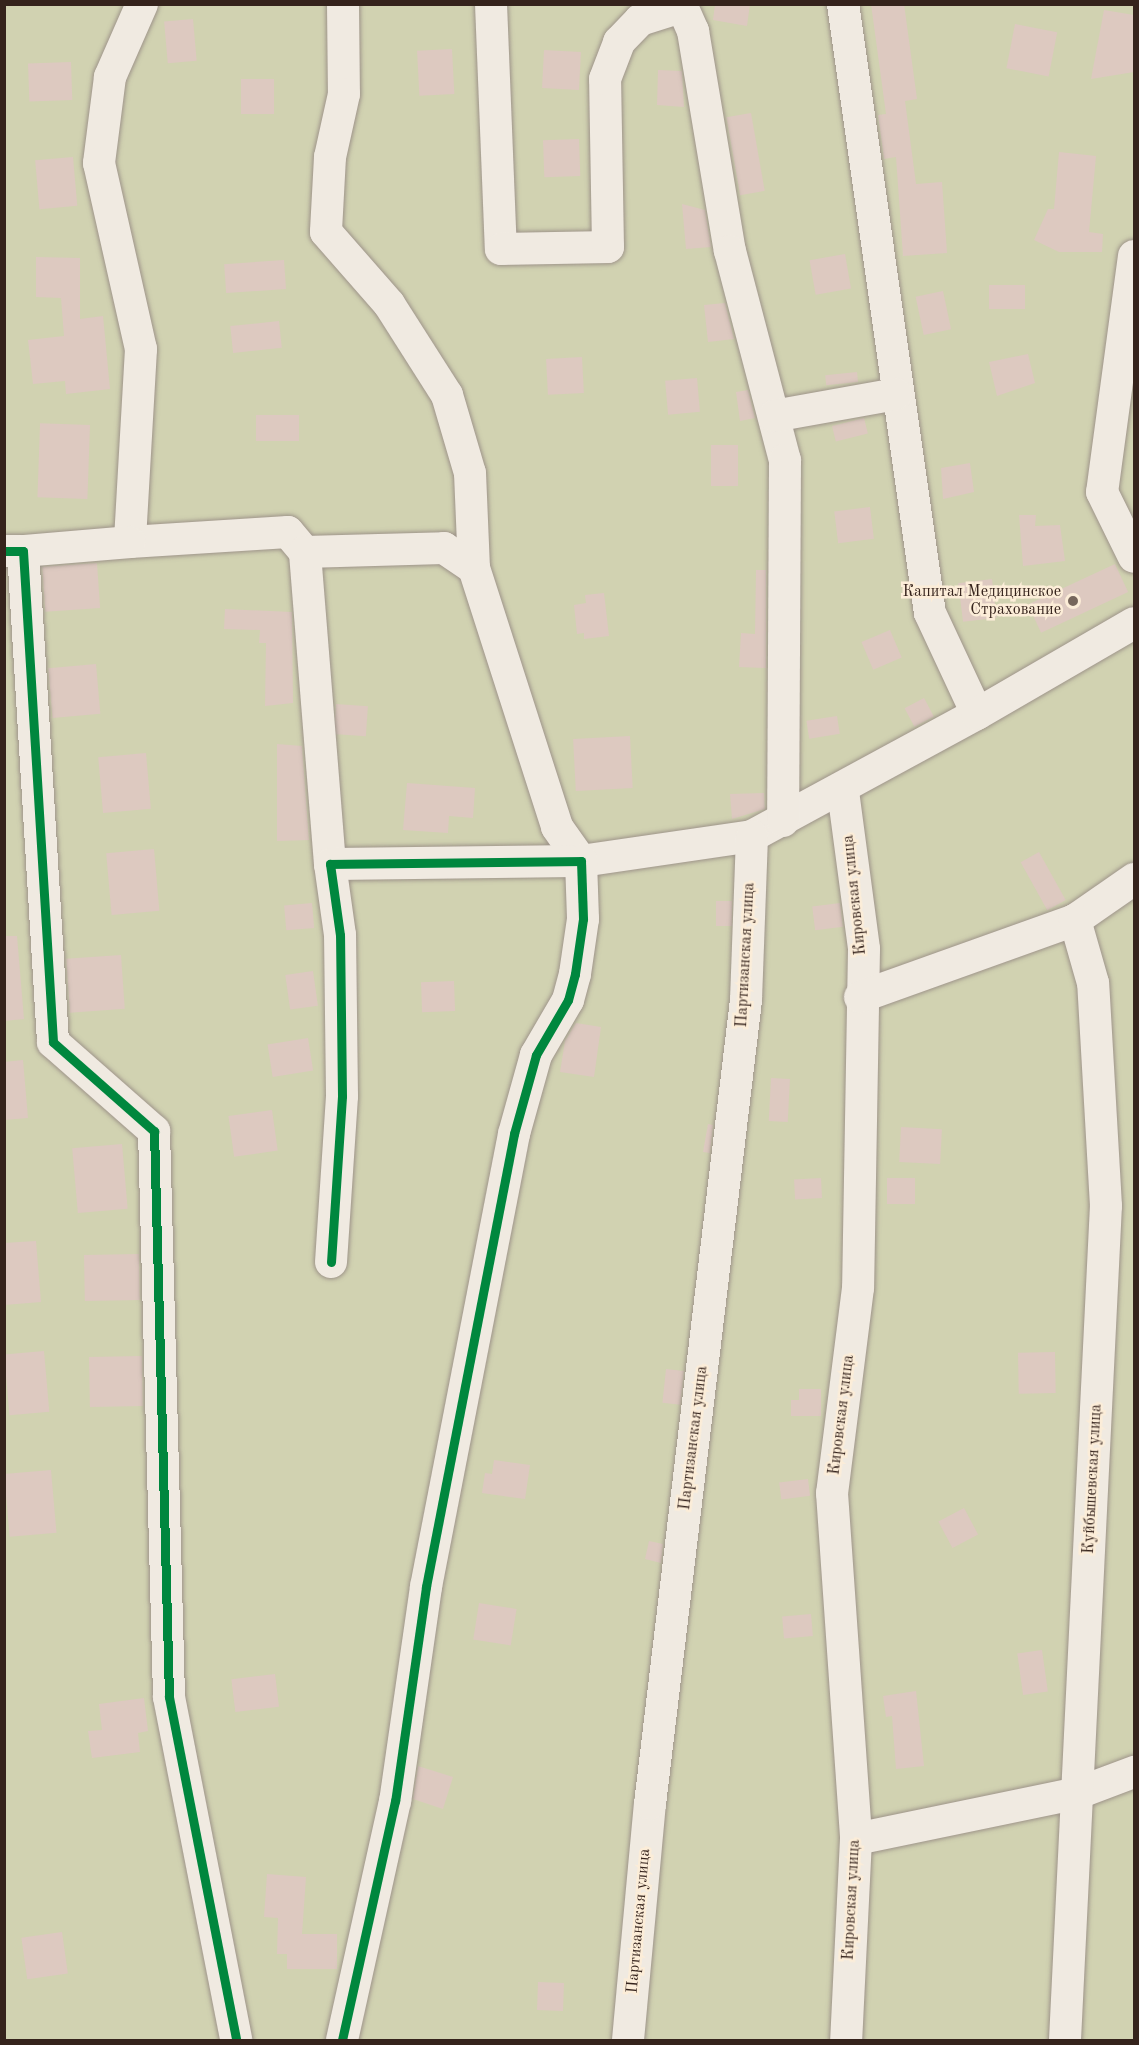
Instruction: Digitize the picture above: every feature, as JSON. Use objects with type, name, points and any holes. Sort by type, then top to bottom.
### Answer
[{"type":"street","points":[[130,542],[141,349],[99,163],[110,77],[142,4]]},
{"type":"street","points":[[342,2040],[395,1802],[426,1587],[514,1134],[536,1055],[568,1000],[575,974],[583,919],[581,861],[557,827],[474,568],[470,473],[447,395],[389,304],[326,232],[330,157],[344,94],[343,4]]},
{"type":"street","points":[[491,4],[501,249],[608,247],[605,79],[619,42],[639,20],[681,6],[693,32],[730,251],[785,460],[783,821]]},
{"type":"street","points":[[843,4],[896,394],[930,613],[976,714]]},
{"type":"street","points":[[1134,256],[1102,492],[1134,557]]},
{"type":"street","points":[[774,416],[896,394]]},
{"type":"street","points":[[236,2040],[170,1697],[154,1131],[53,1042],[14,551],[288,532],[305,552],[330,864],[340,935],[342,1096],[331,1262]]},
{"type":"street","points":[[305,552],[444,548],[474,568]]},
{"type":"street","points":[[330,864],[581,861],[752,836],[843,791],[1134,623]]},
{"type":"street","name":"Кировская улица","points":[[843,791],[864,949],[860,997],[858,1288],[832,1493],[856,1839],[846,2040]]},
{"type":"street","name":"Партизанская улица","points":[[628,2040],[650,1804],[746,1000],[752,836]]},
{"type":"street","points":[[860,997],[1075,920],[1134,879]]},
{"type":"street","name":"Куйбышевская улица","points":[[1065,2040],[1106,1206],[1093,983],[1075,920]]},
{"type":"street","points":[[856,1839],[1078,1793],[1134,1772]]},
{"type":"green space","points":[[5,5],[1134,5],[1134,2040],[5,2040]]},
{"type":"building","points":[[715,4],[750,4],[747,26],[713,20]]},
{"type":"building","points":[[871,4],[904,4],[917,99],[905,101],[916,184],[942,182],[947,253],[903,256],[896,157],[884,159],[878,115],[886,114]]},
{"type":"building","points":[[1104,10],[1134,15],[1134,72],[1091,79]]},
{"type":"building","points":[[193,19],[197,61],[168,63],[164,22]]},
{"type":"building","points":[[1015,24],[1057,32],[1049,76],[1006,68]]},
{"type":"building","points":[[452,49],[454,94],[419,96],[417,51]]},
{"type":"building","points":[[544,50],[581,52],[579,90],[542,88]]},
{"type":"building","points":[[71,62],[72,100],[29,101],[28,64]]},
{"type":"building","points":[[658,70],[682,71],[684,107],[657,105]]},
{"type":"building","points":[[241,79],[274,79],[274,114],[241,114]]},
{"type":"building","points":[[751,113],[765,191],[740,195],[726,117]]},
{"type":"building","points":[[579,139],[580,176],[544,177],[543,140]]},
{"type":"building","points":[[1059,152],[1096,156],[1089,232],[1103,234],[1102,252],[1059,252],[1034,240],[1048,209],[1054,209]]},
{"type":"building","points":[[73,157],[77,206],[39,209],[35,160]]},
{"type":"building","points":[[682,204],[705,210],[711,247],[686,249]]},
{"type":"building","points":[[845,254],[851,288],[816,295],[810,260]]},
{"type":"building","points":[[36,257],[80,258],[80,319],[103,316],[110,389],[66,394],[65,381],[33,384],[28,340],[64,336],[61,298],[36,297]]},
{"type":"building","points":[[284,260],[286,289],[226,293],[224,264]]},
{"type":"building","points":[[989,285],[1025,285],[1025,309],[989,309]]},
{"type":"building","points":[[943,291],[951,329],[924,335],[916,297]]},
{"type":"building","points":[[725,303],[734,339],[708,342],[704,305]]},
{"type":"building","points":[[279,321],[282,348],[233,353],[230,326]]},
{"type":"building","points":[[1028,354],[1035,383],[997,396],[989,362]]},
{"type":"building","points":[[582,357],[584,393],[548,395],[546,359]]},
{"type":"building","points":[[857,372],[858,382],[826,385],[825,375]]},
{"type":"building","points":[[697,378],[700,412],[668,415],[665,381]]},
{"type":"building","points":[[748,390],[755,418],[740,421],[736,392]]},
{"type":"building","points":[[256,415],[299,415],[299,441],[256,441]]},
{"type":"building","points":[[864,418],[868,434],[836,442],[832,426]]},
{"type":"building","points":[[40,423],[90,425],[87,499],[37,497]]},
{"type":"building","points":[[711,445],[738,445],[738,486],[711,486]]},
{"type":"building","points":[[970,463],[974,492],[943,499],[941,468]]},
{"type":"building","points":[[870,507],[874,539],[838,543],[834,511]]},
{"type":"building","points":[[1019,515],[1036,515],[1035,526],[1060,525],[1065,561],[1023,566]]},
{"type":"building","points":[[97,563],[100,608],[45,612],[42,567]]},
{"type":"building","points":[[1115,564],[1128,592],[1041,633],[1028,605]]},
{"type":"building","points":[[756,570],[766,570],[766,668],[739,667],[741,633],[755,634]]},
{"type":"building","points":[[992,579],[997,618],[963,622],[958,583]]},
{"type":"building","points":[[604,593],[609,636],[584,639],[584,633],[577,634],[574,605],[586,603],[585,595]]},
{"type":"building","points":[[225,609],[292,612],[293,703],[265,706],[266,643],[259,643],[260,630],[224,629]]},
{"type":"building","points":[[890,630],[902,658],[873,670],[861,642]]},
{"type":"building","points":[[96,664],[100,714],[53,718],[48,668]]},
{"type":"building","points":[[924,698],[934,717],[914,727],[905,708]]},
{"type":"building","points":[[336,704],[368,706],[366,736],[334,734]]},
{"type":"building","points":[[837,716],[840,734],[809,739],[806,721]]},
{"type":"building","points":[[630,736],[633,788],[576,791],[573,739]]},
{"type":"building","points":[[277,744],[302,746],[309,840],[277,841]]},
{"type":"building","points":[[146,753],[151,809],[103,813],[98,757]]},
{"type":"building","points":[[407,783],[475,788],[473,818],[449,816],[448,833],[403,830]]},
{"type":"building","points":[[764,793],[765,809],[732,819],[730,794]]},
{"type":"building","points":[[154,849],[159,911],[112,915],[106,853]]},
{"type":"building","points":[[1039,852],[1066,900],[1047,910],[1021,862]]},
{"type":"building","points":[[716,901],[732,901],[732,926],[716,926]]},
{"type":"building","points":[[312,903],[314,928],[286,930],[284,905]]},
{"type":"building","points":[[840,903],[843,927],[815,930],[812,906]]},
{"type":"building","points":[[4,936],[17,936],[24,1019],[4,1021]]},
{"type":"building","points":[[121,955],[125,1009],[70,1013],[66,959]]},
{"type":"building","points":[[313,971],[318,1006],[290,1010],[285,975]]},
{"type":"building","points":[[454,981],[455,1011],[422,1012],[421,982]]},
{"type":"building","points":[[576,1023],[601,1027],[594,1077],[560,1072],[565,1041]]},
{"type":"building","points":[[308,1038],[313,1071],[273,1077],[268,1044]]},
{"type":"building","points":[[23,1060],[28,1118],[4,1120],[4,1062]]},
{"type":"building","points":[[771,1078],[790,1079],[788,1122],[769,1121]]},
{"type":"building","points":[[272,1110],[278,1151],[234,1157],[228,1116]]},
{"type":"building","points":[[708,1124],[713,1125],[710,1153],[703,1152]]},
{"type":"building","points":[[901,1127],[942,1129],[940,1164],[899,1162]]},
{"type":"building","points":[[122,1144],[128,1209],[78,1213],[72,1148]]},
{"type":"building","points":[[821,1178],[822,1198],[795,1199],[794,1179]]},
{"type":"building","points":[[887,1178],[915,1178],[915,1204],[887,1204]]},
{"type":"building","points":[[36,1241],[41,1302],[4,1305],[4,1243]]},
{"type":"building","points":[[139,1254],[140,1300],[85,1301],[84,1255]]},
{"type":"building","points":[[44,1351],[49,1412],[9,1415],[4,1354]]},
{"type":"building","points":[[1055,1352],[1056,1393],[1019,1394],[1018,1353]]},
{"type":"building","points":[[142,1356],[143,1406],[90,1407],[89,1357]]},
{"type":"building","points":[[666,1369],[684,1371],[680,1405],[662,1403]]},
{"type":"building","points":[[799,1389],[821,1389],[821,1416],[791,1416],[791,1400],[799,1400]]},
{"type":"building","points":[[494,1460],[530,1465],[525,1499],[482,1493],[485,1473],[492,1474]]},
{"type":"building","points":[[51,1470],[56,1533],[10,1537],[4,1474]]},
{"type":"building","points":[[808,1479],[810,1496],[781,1499],[779,1483]]},
{"type":"building","points":[[964,1508],[978,1534],[952,1548],[938,1522]]},
{"type":"building","points":[[649,1541],[663,1544],[661,1563],[645,1559]]},
{"type":"building","points":[[479,1603],[517,1609],[511,1645],[473,1640]]},
{"type":"building","points":[[811,1614],[813,1636],[784,1638],[782,1617]]},
{"type":"building","points":[[1042,1650],[1048,1692],[1023,1695],[1017,1653]]},
{"type":"building","points":[[275,1674],[279,1707],[235,1712],[231,1679]]},
{"type":"building","points":[[916,1691],[924,1766],[896,1769],[892,1716],[886,1717],[883,1696]]},
{"type":"building","points":[[144,1698],[148,1731],[138,1733],[140,1752],[92,1758],[88,1731],[102,1730],[99,1704]]},
{"type":"building","points":[[418,1766],[453,1777],[443,1809],[413,1799]]},
{"type":"building","points":[[267,1874],[306,1877],[302,1934],[337,1934],[337,1969],[287,1969],[287,1954],[277,1954],[278,1918],[264,1917]]},
{"type":"building","points":[[62,1932],[68,1974],[27,1979],[21,1938]]},
{"type":"building","points":[[538,1982],[564,1983],[563,2011],[537,2010]]},
{"type":"cycle path","points":[[4,551],[23,551],[53,1042],[154,1131],[169,1697],[236,2040]]},
{"type":"cycle path","points":[[331,1262],[342,1096],[340,935],[330,864],[581,861],[583,919],[575,974],[568,1000],[536,1055],[514,1134],[426,1587],[395,1801],[342,2040]]},
{"type":"place","name":"Капитал Медицинское Страхование","points":[[1073,601]]}]
